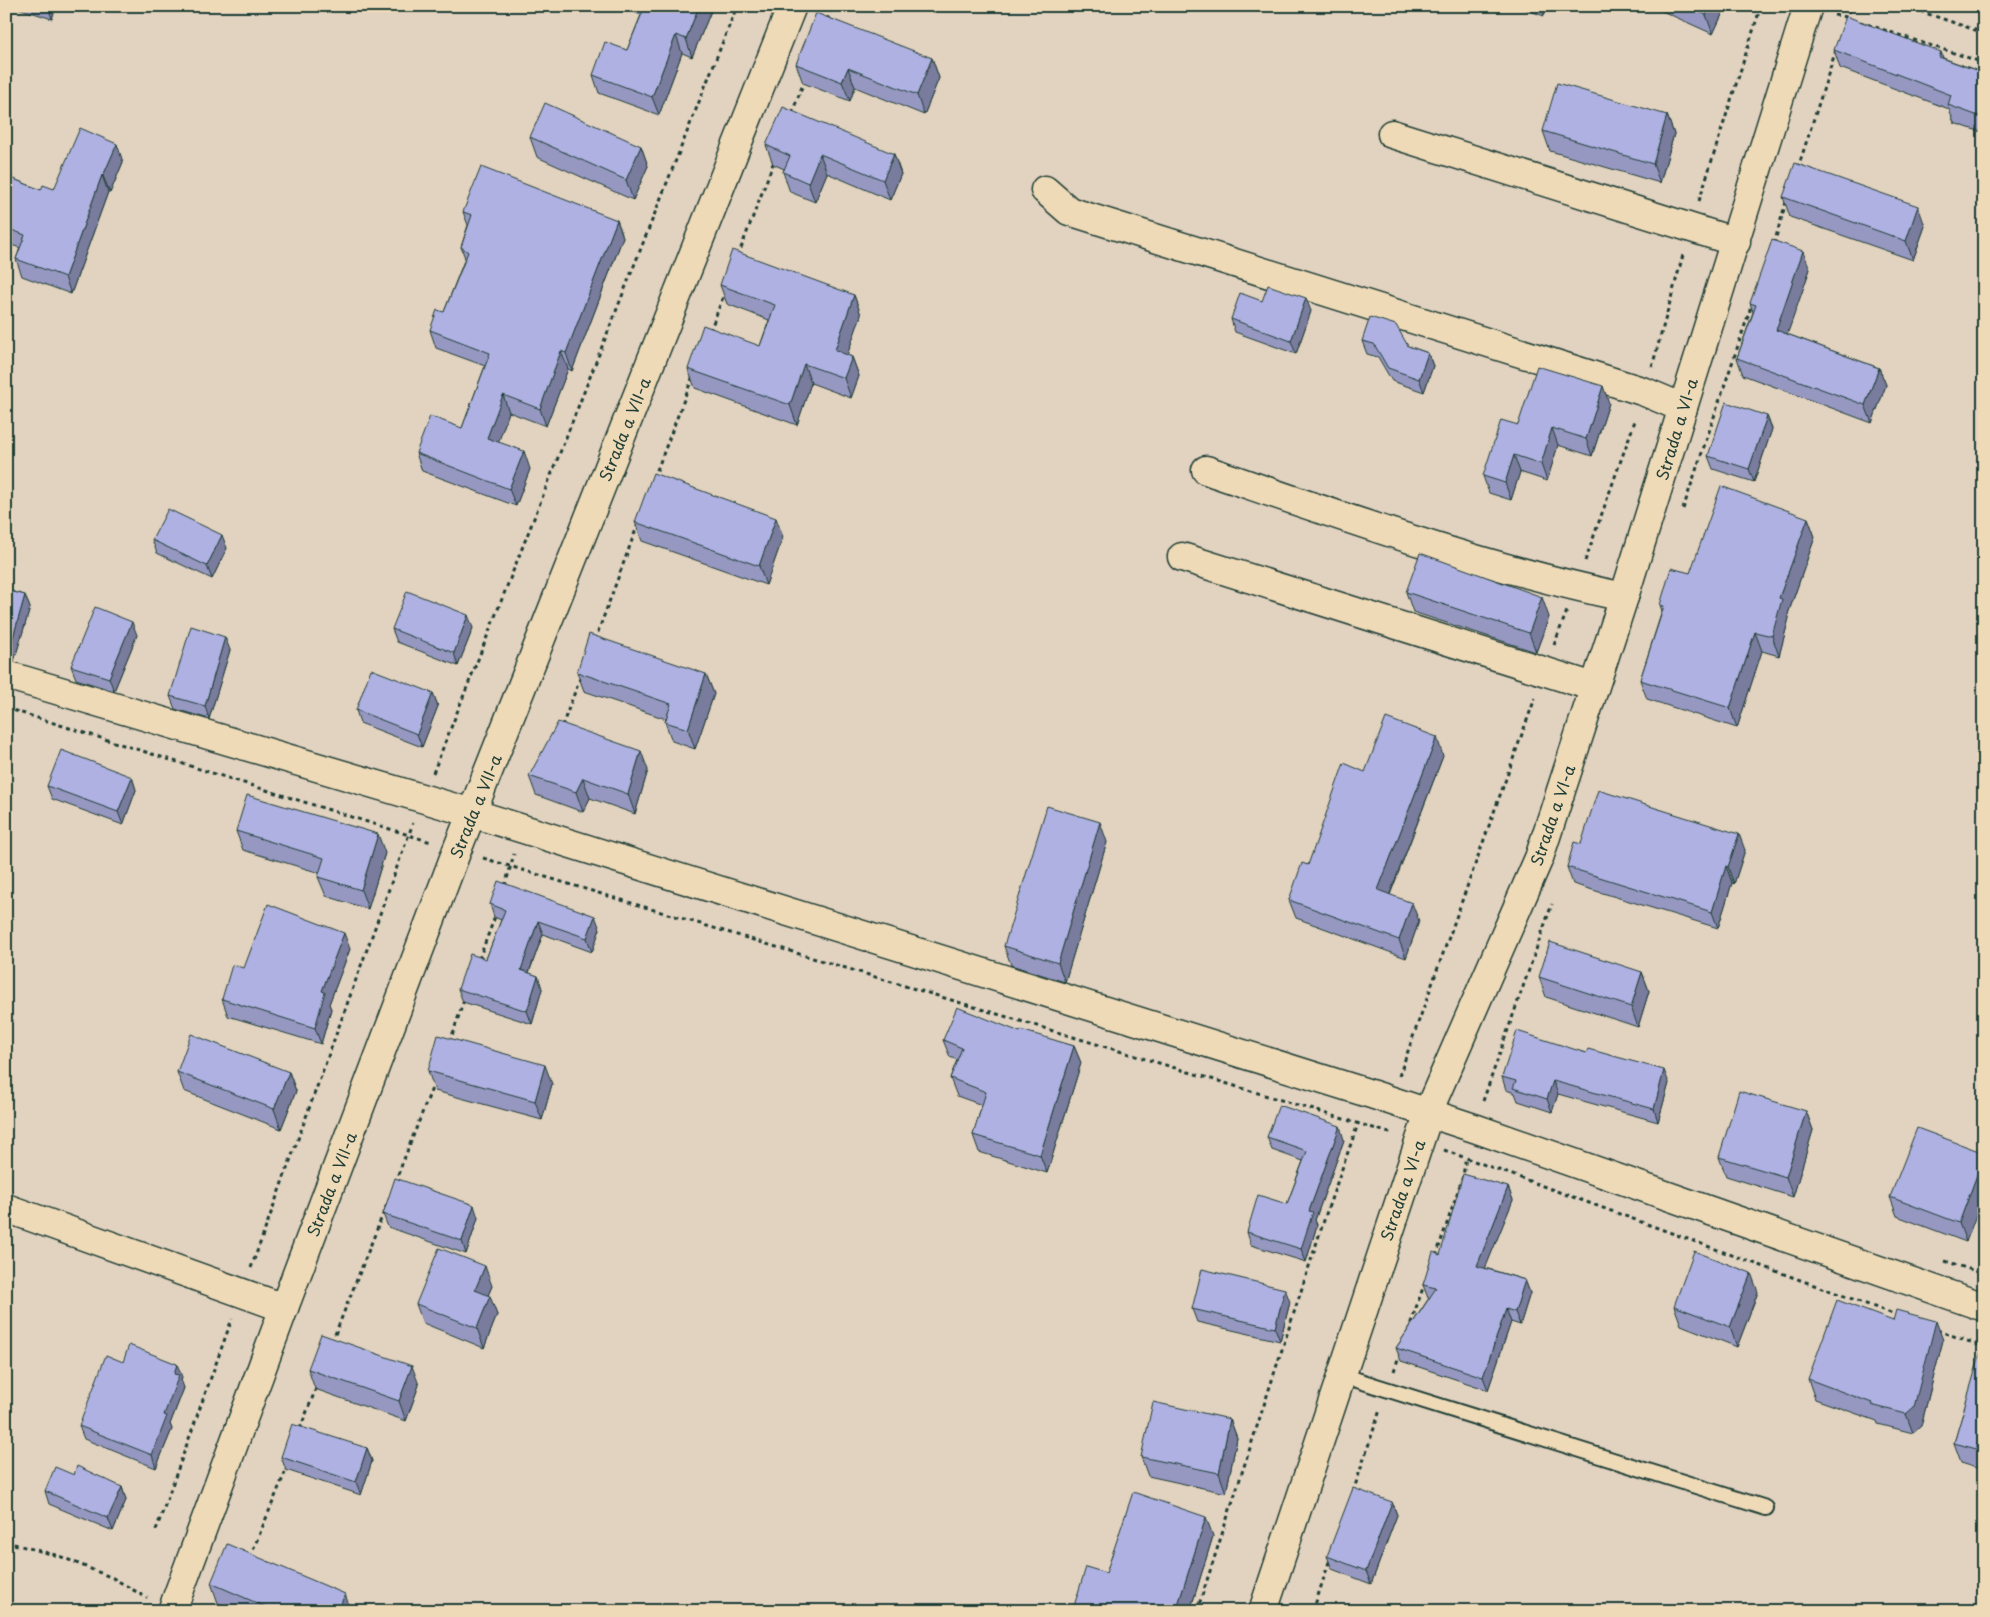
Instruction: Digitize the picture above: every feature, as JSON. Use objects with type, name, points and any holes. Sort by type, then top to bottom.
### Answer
[{"type":"street","name":"Strada a VII-a","points":[[163,1606],[284,1308],[457,850],[792,6]]},
{"type":"street","name":"Strada a VI-a","points":[[1263,1611],[1418,1142],[1539,858],[1624,597],[1808,8]]},
{"type":"street","points":[[1392,134],[1691,226],[1736,242]]},
{"type":"street","points":[[1044,190],[1069,210],[1645,392],[1682,408]]},
{"type":"street","points":[[1206,470],[1403,537],[1576,587],[1624,597]]},
{"type":"street","points":[[1182,556],[1594,687]]},
{"type":"street","points":[[6,675],[472,813],[1371,1094],[1486,1132],[1984,1307]]},
{"type":"street","points":[[6,1208],[284,1308]]},
{"type":"lane","points":[[1341,1374],[1766,1508]]},
{"type":"path","points":[[156,1530],[408,835],[737,6]]},
{"type":"path","points":[[826,23],[832,6]]},
{"type":"path","points":[[1197,1611],[1328,1208],[1358,1123],[1371,1094],[1396,1084],[1645,392],[1691,226],[1761,6]]},
{"type":"path","points":[[1905,6],[1984,33]]},
{"type":"path","points":[[1808,8],[1847,17],[1984,62]]},
{"type":"path","points":[[790,119],[806,74]]},
{"type":"path","points":[[738,257],[776,155]]},
{"type":"path","points":[[710,332],[727,285]]},
{"type":"path","points":[[654,480],[696,369]]},
{"type":"path","points":[[591,648],[641,515]]},
{"type":"path","points":[[560,731],[584,667]]},
{"type":"path","points":[[6,708],[408,835],[1418,1142],[1901,1317]]},
{"type":"path","points":[[503,894],[522,829]]},
{"type":"path","points":[[479,960],[497,910]]},
{"type":"path","points":[[448,1045],[466,994]]},
{"type":"path","points":[[392,1190],[435,1081]]},
{"type":"path","points":[[331,1345],[388,1199]]},
{"type":"path","points":[[1928,1327],[1984,1347]]},
{"type":"path","points":[[297,1437],[318,1380]]},
{"type":"path","points":[[249,1559],[289,1462]]},
{"type":"path","points":[[6,1542],[68,1560],[113,1578],[163,1606]]},
{"type":"building","points":[[645,6],[699,6],[686,39],[676,35],[652,97],[593,75],[605,42],[627,50]]},
{"type":"building","points":[[1688,6],[1710,6],[1706,15]]},
{"type":"building","points":[[816,13],[932,58],[917,95],[848,68],[842,82],[796,64]]},
{"type":"building","points":[[1846,16],[1941,52],[1939,57],[1984,73],[1984,118],[1948,105],[1951,95],[1834,50]]},
{"type":"building","points":[[1557,83],[1667,115],[1653,164],[1543,131]]},
{"type":"building","points":[[545,103],[641,146],[626,180],[530,137]]},
{"type":"building","points":[[783,107],[894,154],[883,180],[820,154],[808,183],[783,172],[790,156],[766,145]]},
{"type":"building","points":[[80,128],[117,144],[102,175],[65,277],[16,259],[25,235],[6,228],[6,176],[41,190],[43,185],[54,189]]},
{"type":"building","points":[[1795,163],[1918,206],[1906,241],[1783,197]]},
{"type":"building","points":[[481,167],[617,220],[566,353],[561,351],[540,409],[503,395],[487,438],[524,451],[509,489],[416,453],[430,416],[462,428],[490,353],[430,330],[437,310],[444,312],[468,252],[461,247],[472,215],[463,212]]},
{"type":"building","points":[[1772,240],[1803,251],[1776,330],[1879,368],[1865,405],[1737,358],[1756,305],[1750,303]]},
{"type":"building","points":[[732,250],[854,295],[835,350],[852,357],[844,378],[804,364],[790,405],[688,369],[703,325],[760,346],[775,305],[720,285]]},
{"type":"building","points":[[1268,285],[1306,298],[1291,341],[1231,319],[1240,293],[1262,301]]},
{"type":"building","points":[[1370,317],[1396,325],[1408,346],[1428,353],[1419,379],[1388,368],[1374,344],[1362,341]]},
{"type":"building","points":[[1537,366],[1603,386],[1586,439],[1552,428],[1541,464],[1514,455],[1505,483],[1483,476],[1501,420],[1518,425]]},
{"type":"building","points":[[1726,402],[1767,416],[1749,469],[1708,456]]},
{"type":"building","points":[[653,473],[776,518],[759,566],[635,522]]},
{"type":"building","points":[[1721,486],[1808,518],[1779,598],[1782,599],[1772,636],[1755,632],[1730,708],[1640,680],[1664,606],[1660,605],[1671,568],[1690,573]]},
{"type":"building","points":[[168,509],[222,535],[207,566],[152,540]]},
{"type":"building","points":[[1420,553],[1542,597],[1529,633],[1406,592]]},
{"type":"building","points":[[6,590],[25,595],[10,648],[6,648]]},
{"type":"building","points":[[407,591],[468,615],[454,653],[392,629]]},
{"type":"building","points":[[95,607],[132,622],[109,678],[71,666]]},
{"type":"building","points":[[191,626],[225,637],[205,706],[170,696]]},
{"type":"building","points":[[589,634],[706,674],[688,729],[665,722],[671,704],[577,672]]},
{"type":"building","points":[[371,669],[433,693],[417,734],[356,710]]},
{"type":"building","points":[[1386,718],[1437,737],[1378,890],[1412,903],[1399,940],[1289,900],[1302,863],[1308,865],[1344,763],[1365,772]]},
{"type":"building","points":[[558,722],[641,751],[628,794],[583,778],[576,792],[529,776]]},
{"type":"building","points":[[61,750],[132,777],[118,812],[47,786]]},
{"type":"building","points":[[1598,790],[1739,834],[1728,867],[1726,866],[1712,912],[1567,867],[1574,842],[1581,844]]},
{"type":"building","points":[[247,795],[378,834],[361,890],[318,877],[324,858],[236,831]]},
{"type":"building","points":[[1047,806],[1100,822],[1058,963],[1004,946]]},
{"type":"building","points":[[498,881],[595,916],[587,938],[538,921],[521,970],[538,976],[527,1011],[458,989],[470,954],[486,959],[505,910],[490,904]]},
{"type":"building","points":[[268,904],[344,933],[322,991],[325,992],[315,1028],[222,999],[232,965],[244,968]]},
{"type":"building","points":[[1550,942],[1642,972],[1631,1007],[1539,977]]},
{"type":"building","points":[[957,1007],[1020,1032],[1021,1030],[1074,1046],[1040,1155],[973,1135],[986,1092],[950,1078],[962,1048],[943,1040]]},
{"type":"building","points":[[1517,1031],[1586,1053],[1588,1049],[1664,1070],[1654,1109],[1553,1081],[1547,1099],[1513,1088],[1516,1081],[1502,1077]]},
{"type":"building","points":[[191,1034],[289,1072],[274,1109],[177,1072]]},
{"type":"building","points":[[438,1035],[545,1065],[535,1101],[428,1071]]},
{"type":"building","points":[[1739,1091],[1806,1111],[1786,1177],[1719,1157]]},
{"type":"building","points":[[1279,1105],[1340,1126],[1309,1211],[1313,1212],[1301,1249],[1247,1232],[1258,1195],[1287,1204],[1307,1151],[1267,1137]]},
{"type":"building","points":[[1917,1128],[1984,1153],[1959,1223],[1890,1197]]},
{"type":"building","points":[[1463,1174],[1508,1187],[1477,1266],[1525,1280],[1515,1312],[1506,1309],[1483,1377],[1396,1348],[1436,1288],[1423,1285],[1433,1252],[1440,1255]]},
{"type":"building","points":[[395,1178],[474,1205],[462,1241],[383,1214]]},
{"type":"building","points":[[439,1248],[485,1266],[475,1290],[490,1296],[477,1328],[416,1304]]},
{"type":"building","points":[[1694,1251],[1751,1273],[1730,1327],[1674,1306]]},
{"type":"building","points":[[1202,1269],[1285,1289],[1275,1328],[1192,1309]]},
{"type":"building","points":[[1837,1300],[1893,1321],[1896,1310],[1936,1321],[1914,1407],[1906,1414],[1871,1405],[1872,1403],[1808,1379]]},
{"type":"building","points":[[321,1334],[412,1366],[399,1401],[308,1369]]},
{"type":"building","points":[[1984,1344],[1984,1451],[1954,1443]]},
{"type":"building","points":[[129,1345],[177,1364],[174,1374],[179,1375],[164,1415],[167,1416],[152,1455],[79,1426],[106,1355],[123,1362]]},
{"type":"building","points":[[1153,1402],[1230,1419],[1219,1473],[1141,1457]]},
{"type":"building","points":[[292,1424],[367,1448],[356,1482],[281,1457]]},
{"type":"building","points":[[77,1466],[122,1487],[108,1518],[45,1491],[55,1467],[74,1475]]},
{"type":"building","points":[[1353,1488],[1392,1502],[1366,1571],[1327,1556]]},
{"type":"building","points":[[1133,1492],[1206,1517],[1176,1611],[1090,1611],[1074,1606],[1086,1567],[1106,1573]]},
{"type":"building","points":[[227,1544],[345,1594],[338,1611],[275,1611],[211,1583]]}]
